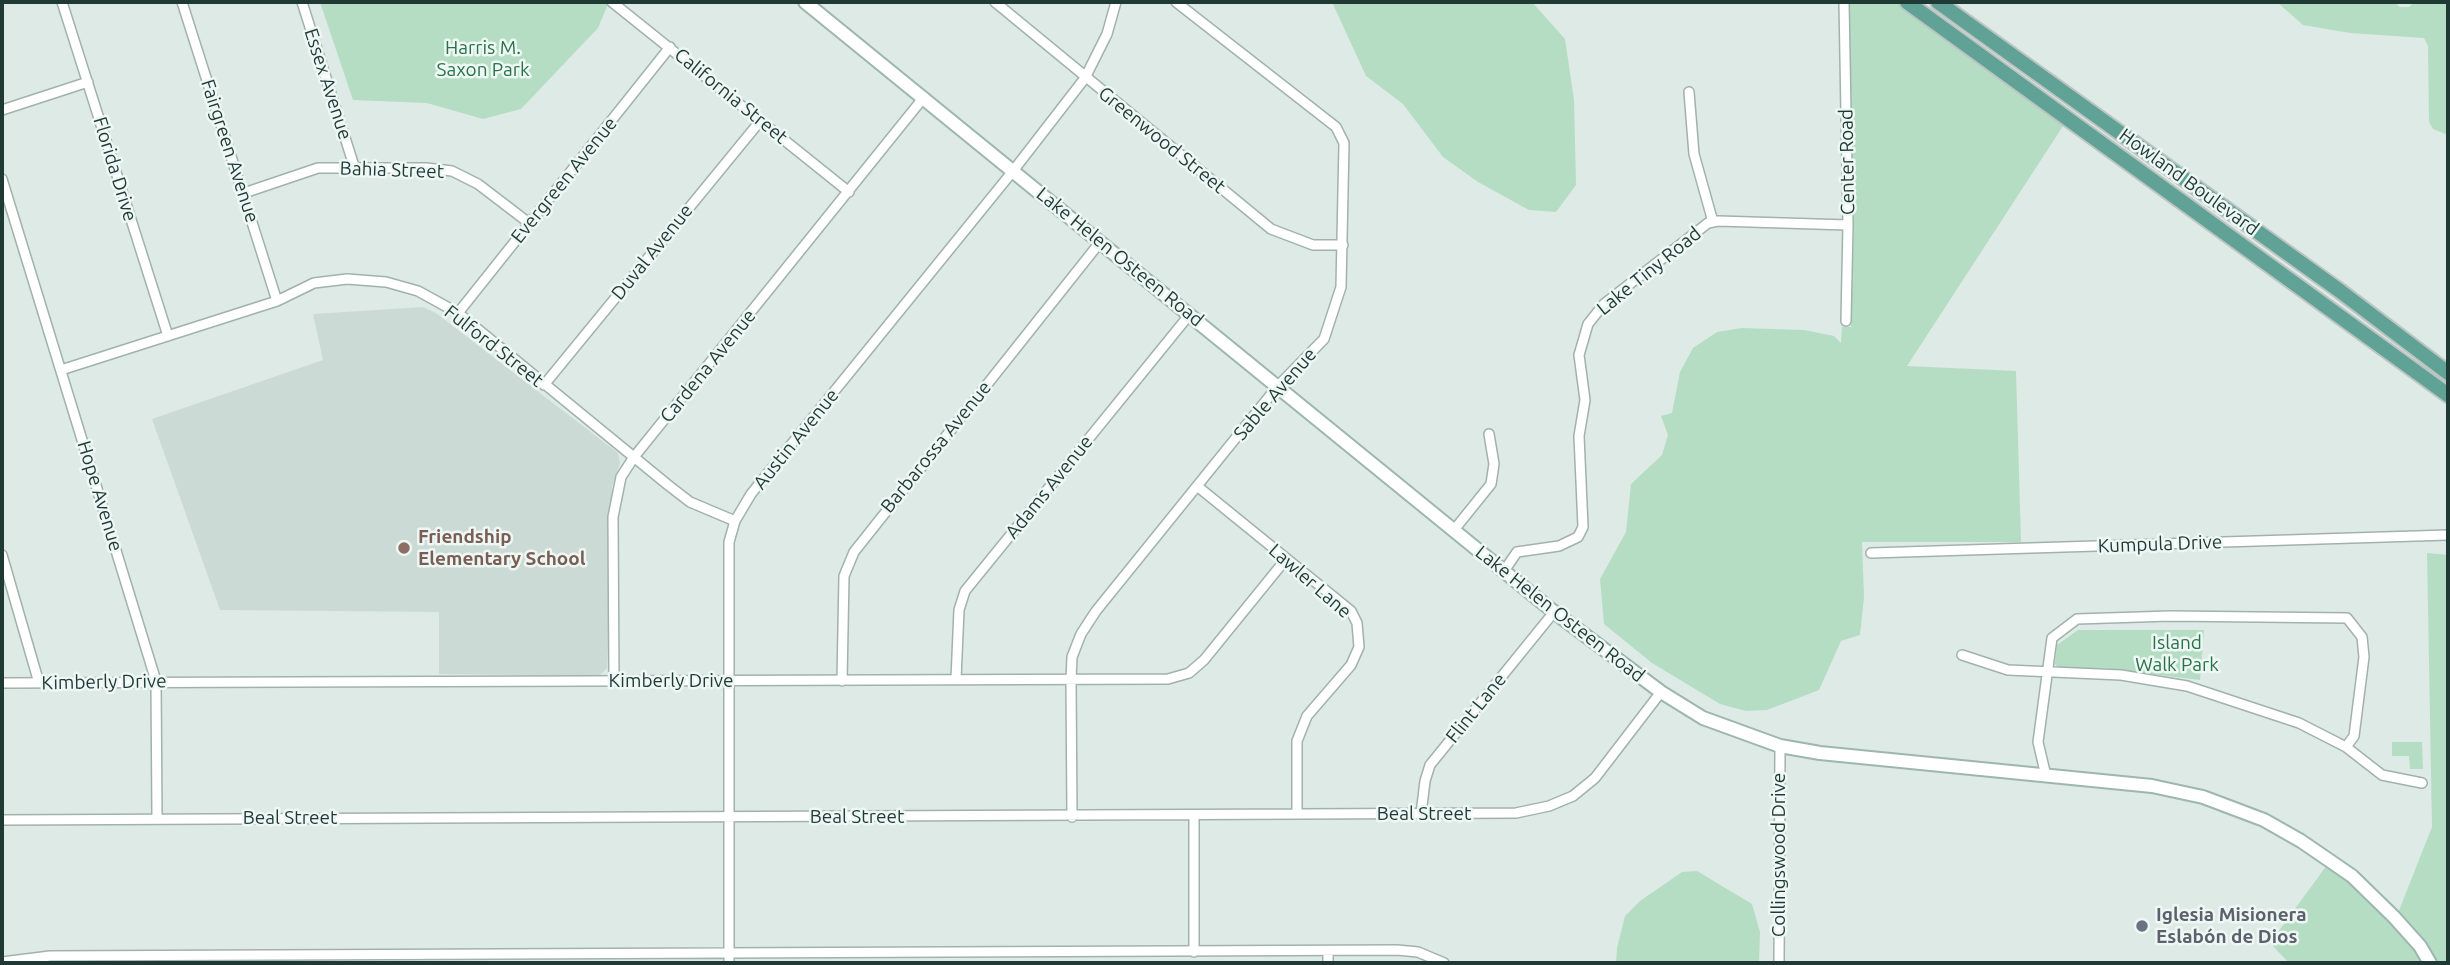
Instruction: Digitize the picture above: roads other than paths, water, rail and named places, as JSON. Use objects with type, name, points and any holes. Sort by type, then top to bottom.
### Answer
[{"type":"main road","name":"Howland Boulevard","points":[[1907,2],[2448,395]]},
{"type":"main road","name":"Howland Boulevard","points":[[1938,2],[2340,291],[2448,373]]},
{"type":"main road","points":[[2259,256],[2283,264],[2323,291],[2340,291]]},
{"type":"main road","points":[[2339,316],[2363,319],[2407,350],[2420,353]]},
{"type":"street","name":"Florida Drive","points":[[62,2],[167,336]]},
{"type":"street","name":"Fairgreen Avenue","points":[[182,2],[277,300]]},
{"type":"street","name":"Essex Avenue","points":[[302,2],[354,166]]},
{"type":"street","name":"California Street","points":[[612,2],[849,192]]},
{"type":"street","name":"Lake Helen Osteen Road","points":[[806,2],[1554,612],[1661,692],[1703,718],[1780,746],[2152,786],[2203,797],[2264,821],[2301,841],[2352,876],[2394,917],[2420,946],[2430,963]]},
{"type":"street","name":"Greenwood Street","points":[[995,2],[1271,229],[1285,237],[1313,245],[1343,245]]},
{"type":"street","name":"Austin Avenue","points":[[729,958],[729,542],[735,521],[751,494],[1085,78],[1107,34],[1116,2]]},
{"type":"street","name":"Sable Avenue","points":[[1072,817],[1072,657],[1091,619],[1278,387],[1324,339],[1341,287],[1344,143],[1336,127],[1176,2]]},
{"type":"street","name":"Center Road","points":[[1844,2],[1849,225],[1846,321]]},
{"type":"street","name":"Evergreen Avenue","points":[[458,313],[670,47]]},
{"type":"street","points":[[2,110],[88,82]]},
{"type":"street","points":[[1689,92],[1694,154],[1713,222]]},
{"type":"street","name":"Cardena Avenue","points":[[614,681],[613,517],[621,477],[634,457],[924,97]]},
{"type":"street","name":"Duval Avenue","points":[[544,385],[761,120]]},
{"type":"street","name":"Bahia Street","points":[[244,193],[318,168],[354,166],[452,171],[478,184],[529,223]]},
{"type":"street","name":"Hope Avenue","points":[[2,179],[156,681],[157,818]]},
{"type":"street","name":"Lake Tiny Road","points":[[1504,571],[1517,552],[1559,547],[1578,537],[1583,527],[1579,436],[1585,400],[1579,355],[1588,324],[1604,304],[1639,275],[1713,222],[1849,225]]},
{"type":"street","name":"Barbarossa Avenue","points":[[842,681],[844,576],[854,552],[1101,241]]},
{"type":"street","name":"Fulford Street","points":[[61,370],[277,300],[314,284],[346,279],[386,282],[418,291],[458,313],[690,502],[735,521]]},
{"type":"street","name":"Adams Avenue","points":[[956,679],[959,610],[965,591],[1190,314]]},
{"type":"street","points":[[1454,530],[1491,484],[1494,464],[1489,434]]},
{"type":"street","name":"Lawler Lane","points":[[1197,486],[1351,611],[1357,623],[1359,647],[1351,665],[1307,716],[1297,741],[1297,814]]},
{"type":"street","name":"Kumpula Drive","points":[[1871,553],[2448,534]]},
{"type":"street","points":[[2,555],[39,683]]},
{"type":"street","name":"Kimberly Drive","points":[[2,683],[1168,679],[1189,673],[1204,660],[1286,559]]},
{"type":"street","name":"Flint Lane","points":[[1421,814],[1424,781],[1430,765],[1554,612]]},
{"type":"street","points":[[2046,776],[2038,741],[2052,638],[2077,619],[2170,616],[2347,618],[2362,637],[2364,657],[2354,736],[2346,747]]},
{"type":"street","points":[[1962,655],[2008,670],[2121,675],[2187,686],[2300,723],[2346,747],[2382,775],[2422,783]]},
{"type":"street","name":"Beal Street","points":[[2,820],[1516,813],[1549,806],[1573,796],[1595,778],[1661,692]]},
{"type":"street","name":"Collingswood Drive","points":[[1779,963],[1780,746]]},
{"type":"street","points":[[1194,816],[1194,952]]},
{"type":"street","points":[[2,962],[50,956],[729,958],[1396,950],[1418,952],[1444,963]]},
{"type":"street","points":[[1328,951],[1328,963]]},
{"type":"place","name":"Friendship Elementary School","points":[[404,548]]},
{"type":"place","name":"Iglesia Misionera Eslabón de Dios","points":[[2142,926]]},
{"type":"park label","name":"Harris M. Saxon Park","points":[[483,59]]},
{"type":"park label","name":"Island Walk Park","points":[[2177,654]]}]
